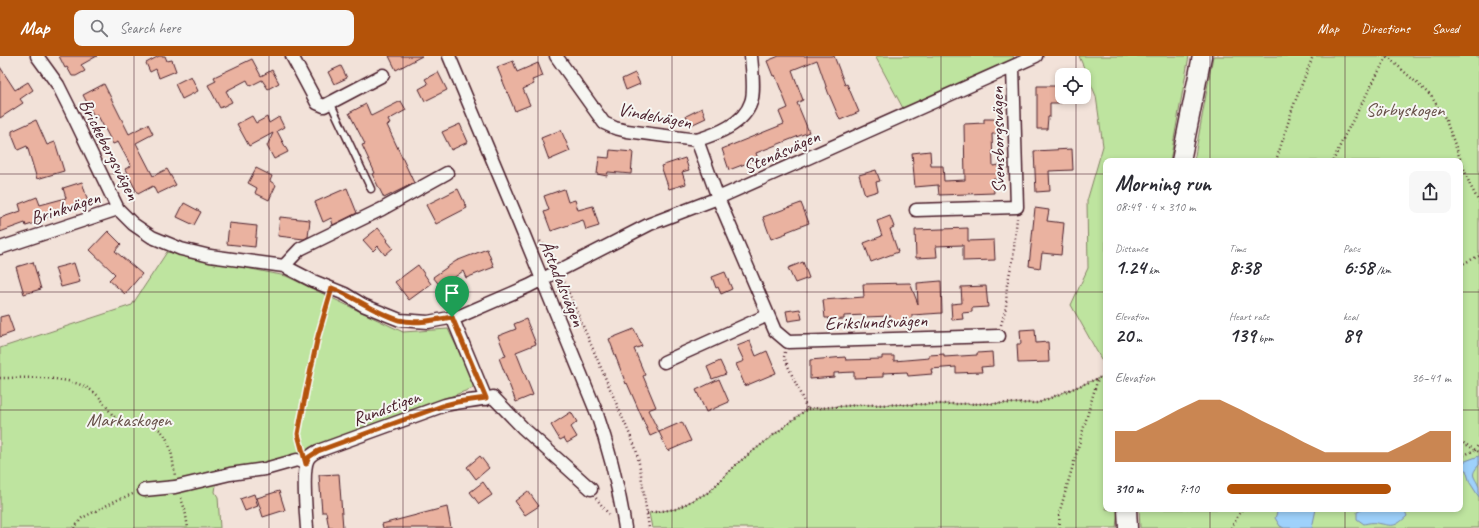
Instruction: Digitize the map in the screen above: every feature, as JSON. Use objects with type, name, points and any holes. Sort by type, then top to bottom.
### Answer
[{"type":"main road","points":[[1182,158],[1202,56]]},
{"type":"main road","points":[[1127,512],[1128,528]]},
{"type":"street","name":"Brickebergsvägen","points":[[37,56],[49,72],[66,102],[118,209],[133,224],[152,237],[181,249],[210,256],[284,266],[313,281],[332,288],[363,304],[400,320],[428,322],[460,316],[542,280]]},
{"type":"street","points":[[292,56],[317,103],[324,106],[384,75]]},
{"type":"street","name":"Åstadalsvägen","points":[[450,56],[520,223],[596,412],[605,439],[621,503],[625,528]]},
{"type":"street","name":"Vindelvägen","points":[[556,56],[604,123],[627,131],[697,140],[718,198]]},
{"type":"street","points":[[697,140],[717,134],[746,113],[752,102],[753,79],[751,56]]},
{"type":"street","name":"Stenåsvägen","points":[[542,280],[650,224],[718,198],[1036,56]]},
{"type":"street","name":"Svensborgsvägen","points":[[916,210],[1017,207],[1013,67]]},
{"type":"street","points":[[284,266],[300,249],[382,210],[448,172]]},
{"type":"street","points":[[718,198],[775,331],[788,342]]},
{"type":"street","name":"Brinkvägen","points":[[0,248],[118,209]]},
{"type":"street","points":[[664,362],[768,315]]},
{"type":"street","points":[[452,317],[486,398],[493,397],[523,428],[591,489]]},
{"type":"street","name":"Erikslundsvägen","points":[[788,342],[999,336]]},
{"type":"street","name":"Rundstigen","points":[[306,464],[309,457],[318,451],[445,405],[486,398]]},
{"type":"street","points":[[144,490],[177,486],[230,474],[264,469],[297,460],[306,464],[307,528]]},
{"type":"lane","points":[[330,102],[371,189]]},
{"type":"path","points":[[1277,158],[1293,107],[1313,56]]},
{"type":"path","points":[[1334,158],[1387,56],[1430,96],[1445,118],[1460,158]]},
{"type":"path","points":[[1463,166],[1470,185],[1479,202]]},
{"type":"path","points":[[999,336],[1006,307],[1007,284],[1013,258],[1017,224],[1017,207]]},
{"type":"path","points":[[536,238],[552,254],[636,449],[649,528]]},
{"type":"path","points":[[1463,264],[1479,256]]},
{"type":"path","points":[[306,464],[298,434],[318,336],[332,288]]},
{"type":"path","points":[[788,342],[784,357],[807,409]]},
{"type":"path","points":[[647,513],[676,509],[709,492],[739,462],[807,409],[858,405],[1038,402],[1103,376]]},
{"type":"path","points":[[0,378],[51,377],[87,387],[98,395],[116,418],[130,425],[148,425],[157,427],[164,433],[171,448],[177,486],[185,510],[188,528]]},
{"type":"path","points":[[1060,528],[1059,514],[1098,378]]},
{"type":"path","points":[[1463,444],[1479,452]]},
{"type":"path","points":[[1463,456],[1475,450],[1479,444]]},
{"type":"path","points":[[591,489],[610,516]]},
{"type":"path","points":[[74,528],[82,518],[117,500],[144,490]]},
{"type":"path","points":[[1231,528],[1240,512]]},
{"type":"green space","points":[[875,56],[1013,56],[1015,61],[905,112]]},
{"type":"green space","points":[[1079,56],[1189,56],[1171,158],[1103,158],[1103,363],[1071,305],[1088,268],[1087,201],[1103,146],[1096,96],[1091,84],[1091,68],[1084,68]]},
{"type":"green space","name":"Sörbyskogen","points":[[1213,56],[1479,56],[1479,528],[1140,528],[1139,512],[1463,512],[1463,158],[1195,158]]},
{"type":"green space","name":"Markaskogen","points":[[167,252],[286,276],[403,332],[448,329],[476,387],[216,485],[215,492],[218,497],[220,528],[0,528],[0,348],[132,305]]},
{"type":"green space","points":[[1103,376],[1103,512],[1118,512],[1116,528],[652,528],[649,513],[676,509],[709,492],[739,462],[807,409],[858,405],[1038,403]]},
{"type":"water","points":[[1479,456],[1479,465],[1474,472],[1474,476],[1479,487],[1479,497],[1470,483],[1466,470],[1463,470],[1463,462]]},
{"type":"water","points":[[1277,512],[1315,512],[1312,528],[1284,528],[1280,526],[1275,518]]},
{"type":"water","points":[[1357,512],[1405,512],[1407,516],[1399,523],[1393,525],[1374,523],[1364,524],[1357,519]]},
{"type":"building","points":[[59,56],[97,56],[81,65],[85,71],[76,76],[72,76],[67,67],[65,68]]},
{"type":"building","points":[[159,56],[165,56],[167,61],[172,60],[176,71],[159,78],[156,69],[150,72],[146,63]]},
{"type":"building","points":[[389,56],[422,56],[396,70]]},
{"type":"building","points":[[779,56],[834,56],[845,85],[847,84],[859,112],[840,120],[817,60],[792,70],[803,100],[797,103],[809,132],[756,153],[758,159],[729,170],[722,149],[784,124],[779,112],[788,108],[775,75],[773,76],[767,61]]},
{"type":"building","points":[[252,59],[261,76],[272,70],[279,83],[268,89],[262,80],[250,86],[247,80],[226,91],[232,102],[220,108],[208,85],[216,81],[214,77]]},
{"type":"building","points":[[513,61],[517,72],[538,63],[543,76],[532,80],[534,84],[523,89],[530,105],[515,111],[497,67]]},
{"type":"building","points":[[341,66],[347,78],[334,84],[328,72]]},
{"type":"building","points":[[0,67],[15,90],[28,82],[33,90],[20,99],[23,103],[0,118]]},
{"type":"building","points":[[438,72],[447,90],[425,101],[419,89],[428,84],[425,79]]},
{"type":"building","points":[[635,73],[640,84],[626,90],[622,79]]},
{"type":"building","points":[[191,76],[198,91],[182,99],[175,84]]},
{"type":"building","points":[[104,84],[129,134],[148,124],[153,134],[136,143],[153,176],[167,169],[176,185],[157,194],[153,186],[138,194],[125,169],[131,166],[118,142],[113,144],[97,114],[94,116],[83,95]]},
{"type":"building","points":[[1037,86],[1055,86],[1055,103],[1050,103],[1050,117],[1048,117],[1047,129],[1037,129]]},
{"type":"building","points":[[401,101],[406,110],[388,120],[390,124],[387,125],[414,183],[384,198],[372,174],[375,173],[362,145],[365,144],[349,113],[366,104],[371,116]]},
{"type":"building","points":[[702,108],[706,118],[691,125],[686,116]]},
{"type":"building","points":[[252,116],[256,123],[267,117],[269,123],[279,117],[284,127],[277,131],[288,152],[274,159],[267,146],[273,133],[249,146],[237,124]]},
{"type":"building","points":[[984,119],[997,119],[998,134],[992,134],[993,166],[999,165],[1000,179],[993,179],[994,193],[939,195],[938,185],[915,187],[912,153],[930,151],[931,166],[943,166],[944,181],[965,180],[964,124],[984,123]]},
{"type":"building","points":[[36,120],[47,145],[55,142],[64,171],[37,179],[27,146],[18,150],[12,135],[12,131]]},
{"type":"building","points":[[460,124],[468,142],[451,150],[442,132]]},
{"type":"building","points":[[561,130],[570,151],[549,160],[541,138]]},
{"type":"building","points":[[1072,149],[1073,170],[1049,171],[1050,191],[1036,192],[1034,151]]},
{"type":"building","points":[[610,150],[633,152],[631,174],[608,172],[607,176],[597,174],[599,157],[609,158]]},
{"type":"building","points":[[685,158],[689,170],[682,172],[686,184],[669,189],[661,166]]},
{"type":"building","points":[[256,168],[272,176],[270,181],[276,185],[269,200],[255,193],[257,188],[248,183]]},
{"type":"building","points":[[876,170],[880,181],[876,182],[878,191],[865,195],[859,175]]},
{"type":"building","points":[[82,182],[89,205],[44,218],[45,220],[26,226],[25,223],[0,232],[0,218],[21,211],[19,204],[37,197],[40,205],[66,198],[63,188]]},
{"type":"building","points":[[347,188],[357,213],[333,225],[331,218],[323,222],[315,202]]},
{"type":"building","points":[[458,189],[467,208],[436,224],[426,205]]},
{"type":"building","points":[[564,189],[568,202],[575,200],[578,210],[593,206],[599,226],[586,230],[583,220],[551,231],[544,212],[549,210],[544,196]]},
{"type":"building","points":[[184,203],[201,212],[194,225],[177,217]]},
{"type":"building","points":[[801,203],[809,223],[771,239],[763,217]]},
{"type":"building","points":[[1035,208],[1049,210],[1047,221],[1064,223],[1061,255],[1042,253],[1040,268],[1029,266]]},
{"type":"building","points":[[890,216],[894,227],[890,229],[898,252],[871,262],[864,243],[882,236],[877,221]]},
{"type":"building","points":[[280,217],[310,220],[308,237],[304,239],[278,236]]},
{"type":"building","points":[[229,223],[257,226],[255,247],[227,244]]},
{"type":"building","points":[[378,228],[393,248],[385,255],[378,246],[373,251],[363,240]]},
{"type":"building","points":[[968,228],[968,241],[994,240],[995,260],[963,261],[963,245],[936,246],[937,257],[916,258],[915,230]]},
{"type":"building","points":[[108,231],[121,244],[115,251],[142,274],[125,294],[109,280],[115,274],[90,250]]},
{"type":"building","points":[[487,249],[494,267],[466,278],[463,271],[441,287],[433,277],[456,261]]},
{"type":"building","points":[[33,262],[41,289],[24,294],[16,267]]},
{"type":"building","points":[[803,262],[809,278],[795,283],[788,268]]},
{"type":"building","points":[[74,263],[80,282],[61,287],[55,268]]},
{"type":"building","points":[[418,265],[431,284],[409,300],[395,282]]},
{"type":"building","points":[[725,272],[732,289],[721,294],[718,287],[716,288],[712,277]]},
{"type":"building","points":[[941,281],[942,313],[912,315],[912,321],[892,322],[891,316],[844,316],[844,319],[829,320],[829,318],[825,318],[823,300],[864,297],[863,284],[910,283],[918,304],[917,283]]},
{"type":"building","points":[[986,286],[988,307],[972,308],[972,312],[962,313],[963,319],[952,320],[951,304],[962,303],[961,287]]},
{"type":"building","points":[[800,309],[802,319],[788,321],[786,311]]},
{"type":"building","points":[[8,315],[14,332],[0,337],[0,317]]},
{"type":"building","points":[[526,319],[536,344],[516,352],[533,395],[516,402],[499,358],[506,356],[498,336],[516,329],[514,324]]},
{"type":"building","points":[[634,329],[642,346],[634,349],[656,407],[648,410],[659,432],[650,436],[627,383],[626,384],[609,339]]},
{"type":"building","points":[[1035,329],[1036,343],[1048,342],[1049,362],[1018,363],[1017,344],[1021,344],[1020,330]]},
{"type":"building","points":[[750,341],[756,356],[767,351],[776,373],[745,386],[736,364],[744,361],[737,346]]},
{"type":"building","points":[[992,352],[993,366],[981,367],[982,372],[956,373],[956,367],[931,369],[932,374],[908,376],[907,372],[883,373],[883,377],[854,378],[854,372],[834,373],[834,377],[810,379],[810,360],[845,357],[846,360],[882,359],[882,356],[894,356],[894,361],[929,358],[929,355],[944,354],[944,357],[977,355],[977,353]]},
{"type":"building","points":[[720,361],[726,374],[712,379],[707,367]]},
{"type":"building","points":[[719,379],[729,402],[706,412],[696,390]]},
{"type":"building","points":[[571,412],[577,422],[571,427],[577,437],[567,443],[564,438],[560,440],[551,425]]},
{"type":"building","points":[[682,422],[691,441],[668,451],[659,432]]},
{"type":"building","points":[[480,456],[489,468],[476,479],[467,467]]},
{"type":"building","points":[[339,474],[343,528],[329,528],[326,512],[322,512],[319,475]]},
{"type":"building","points":[[483,482],[492,495],[479,504],[470,492]]},
{"type":"building","points":[[279,491],[285,510],[263,517],[257,498]]},
{"type":"building","points":[[528,491],[539,506],[525,515],[515,501]]},
{"type":"building","points":[[254,494],[258,506],[245,511],[240,499]]},
{"type":"building","points":[[447,507],[451,528],[383,528],[382,524]]},
{"type":"route","points":[[332,288],[363,304],[400,320],[428,322],[452,317],[486,398],[482,400],[457,402],[445,405],[318,451],[309,457],[306,464],[298,434],[318,336],[332,288]]}]
